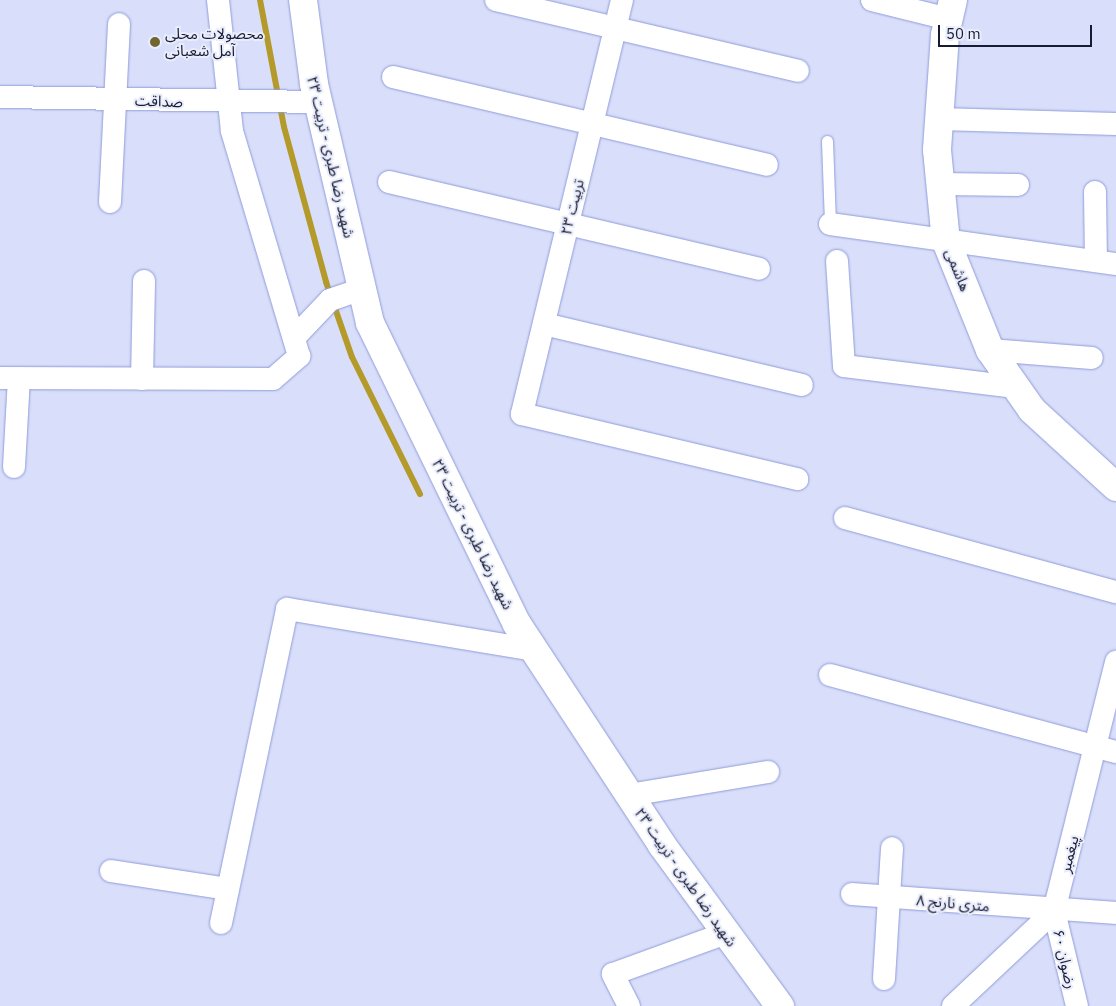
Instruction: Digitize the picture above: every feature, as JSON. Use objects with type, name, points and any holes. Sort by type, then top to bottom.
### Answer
[{"type":"main road","name":"شهید رضا طبری - تربیت ۲۳","points":[[302,0],[318,102],[370,323],[534,650],[629,795],[780,1006]]},
{"type":"main road","name":"هاشمی","points":[[951,9],[939,119],[940,184],[946,240],[990,350],[1032,410],[1116,487]]},
{"type":"street","points":[[14,467],[9,378],[273,379],[299,356],[232,131],[218,0]]},
{"type":"street","points":[[496,0],[798,72]]},
{"type":"street","name":"تربیت ۲۳","points":[[622,0],[522,414],[797,479]]},
{"type":"street","points":[[872,0],[951,9]]},
{"type":"street","points":[[110,202],[119,24]]},
{"type":"street","points":[[393,76],[767,165]]},
{"type":"street","name":"صداقت","points":[[0,96],[229,104],[318,102]]},
{"type":"street","points":[[939,119],[1116,124]]},
{"type":"street","points":[[389,182],[759,269]]},
{"type":"street","points":[[940,184],[1018,185]]},
{"type":"street","points":[[830,224],[1106,262],[1095,192]]},
{"type":"street","points":[[837,261],[844,366],[1016,387]]},
{"type":"street","points":[[142,379],[144,281]]},
{"type":"street","points":[[294,338],[330,300],[362,289]]},
{"type":"street","points":[[544,324],[802,385]]},
{"type":"street","points":[[990,350],[1092,358]]},
{"type":"street","points":[[845,518],[1116,592]]},
{"type":"street","points":[[221,923],[286,608],[534,650]]},
{"type":"street","name":"پیغمبر","points":[[1054,912],[1106,749],[1116,662]]},
{"type":"street","points":[[830,675],[1106,749]]},
{"type":"street","points":[[629,795],[768,772]]},
{"type":"street","points":[[884,980],[892,848]]},
{"type":"street","points":[[111,871],[228,888]]},
{"type":"street","name":"۸ متری نارنج","points":[[852,894],[1054,912],[1116,913]]},
{"type":"street","points":[[953,1006],[1054,912]]},
{"type":"street","name":"رضوان ۶۰","points":[[1054,912],[1077,1006]]},
{"type":"street","points":[[629,1006],[613,974],[726,933]]},
{"type":"lane","points":[[827,141],[830,224]]},
{"type":"waterway","points":[[260,0],[284,127],[326,282],[352,357],[420,494]]},
{"type":"place","name":"محصولات محلی آمل شعبانی","points":[[155,42]]}]
